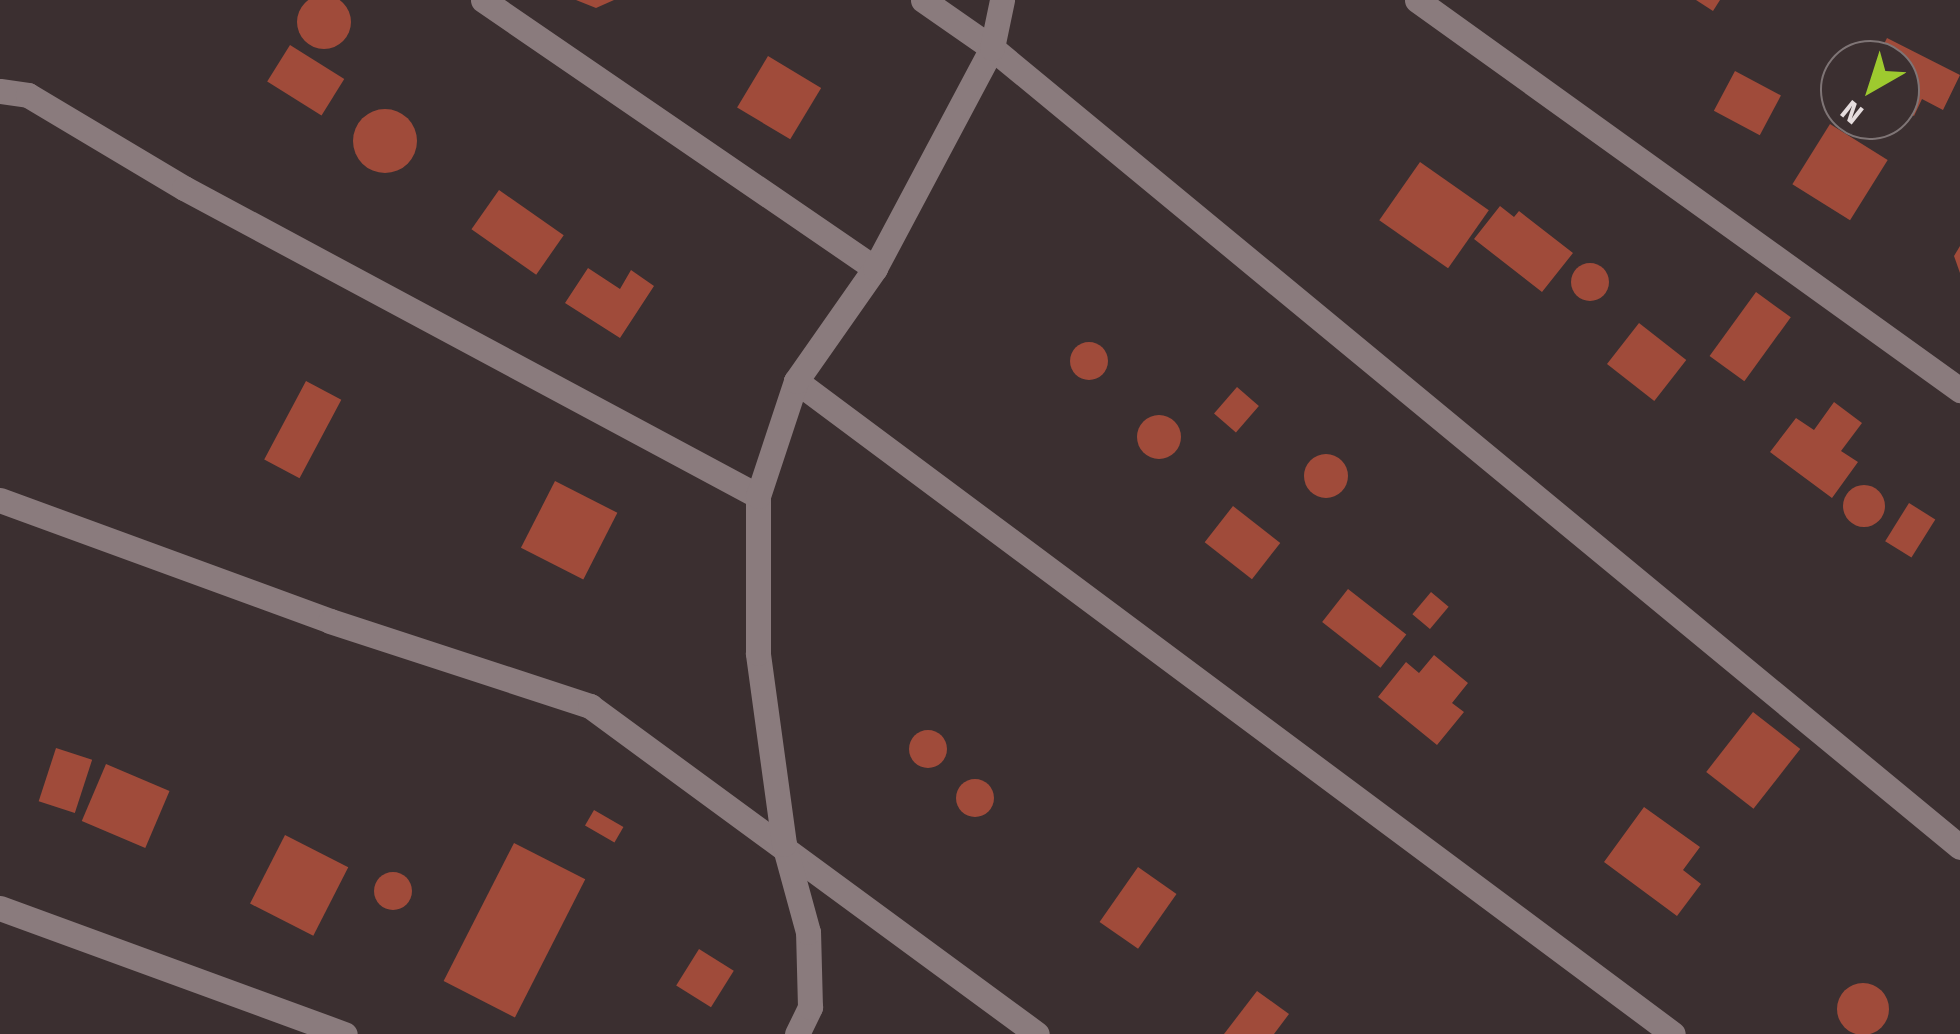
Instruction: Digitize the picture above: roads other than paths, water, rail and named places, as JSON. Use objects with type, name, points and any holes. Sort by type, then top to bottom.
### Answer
[{"type":"street","points":[[483,0],[874,268]]},
{"type":"street","points":[[923,0],[992,48],[1960,847]]},
{"type":"street","points":[[797,1034],[810,1007],[808,932],[784,844],[758,653],[758,496],[796,382],[874,268],[992,48],[1002,0]]},
{"type":"street","points":[[1417,0],[1960,390]]},
{"type":"street","points":[[0,91],[28,95],[184,188],[758,496]]},
{"type":"street","points":[[796,382],[1673,1034]]},
{"type":"street","points":[[0,500],[330,621],[590,706],[784,844],[1037,1034]]},
{"type":"street","points":[[0,908],[344,1034]]}]
